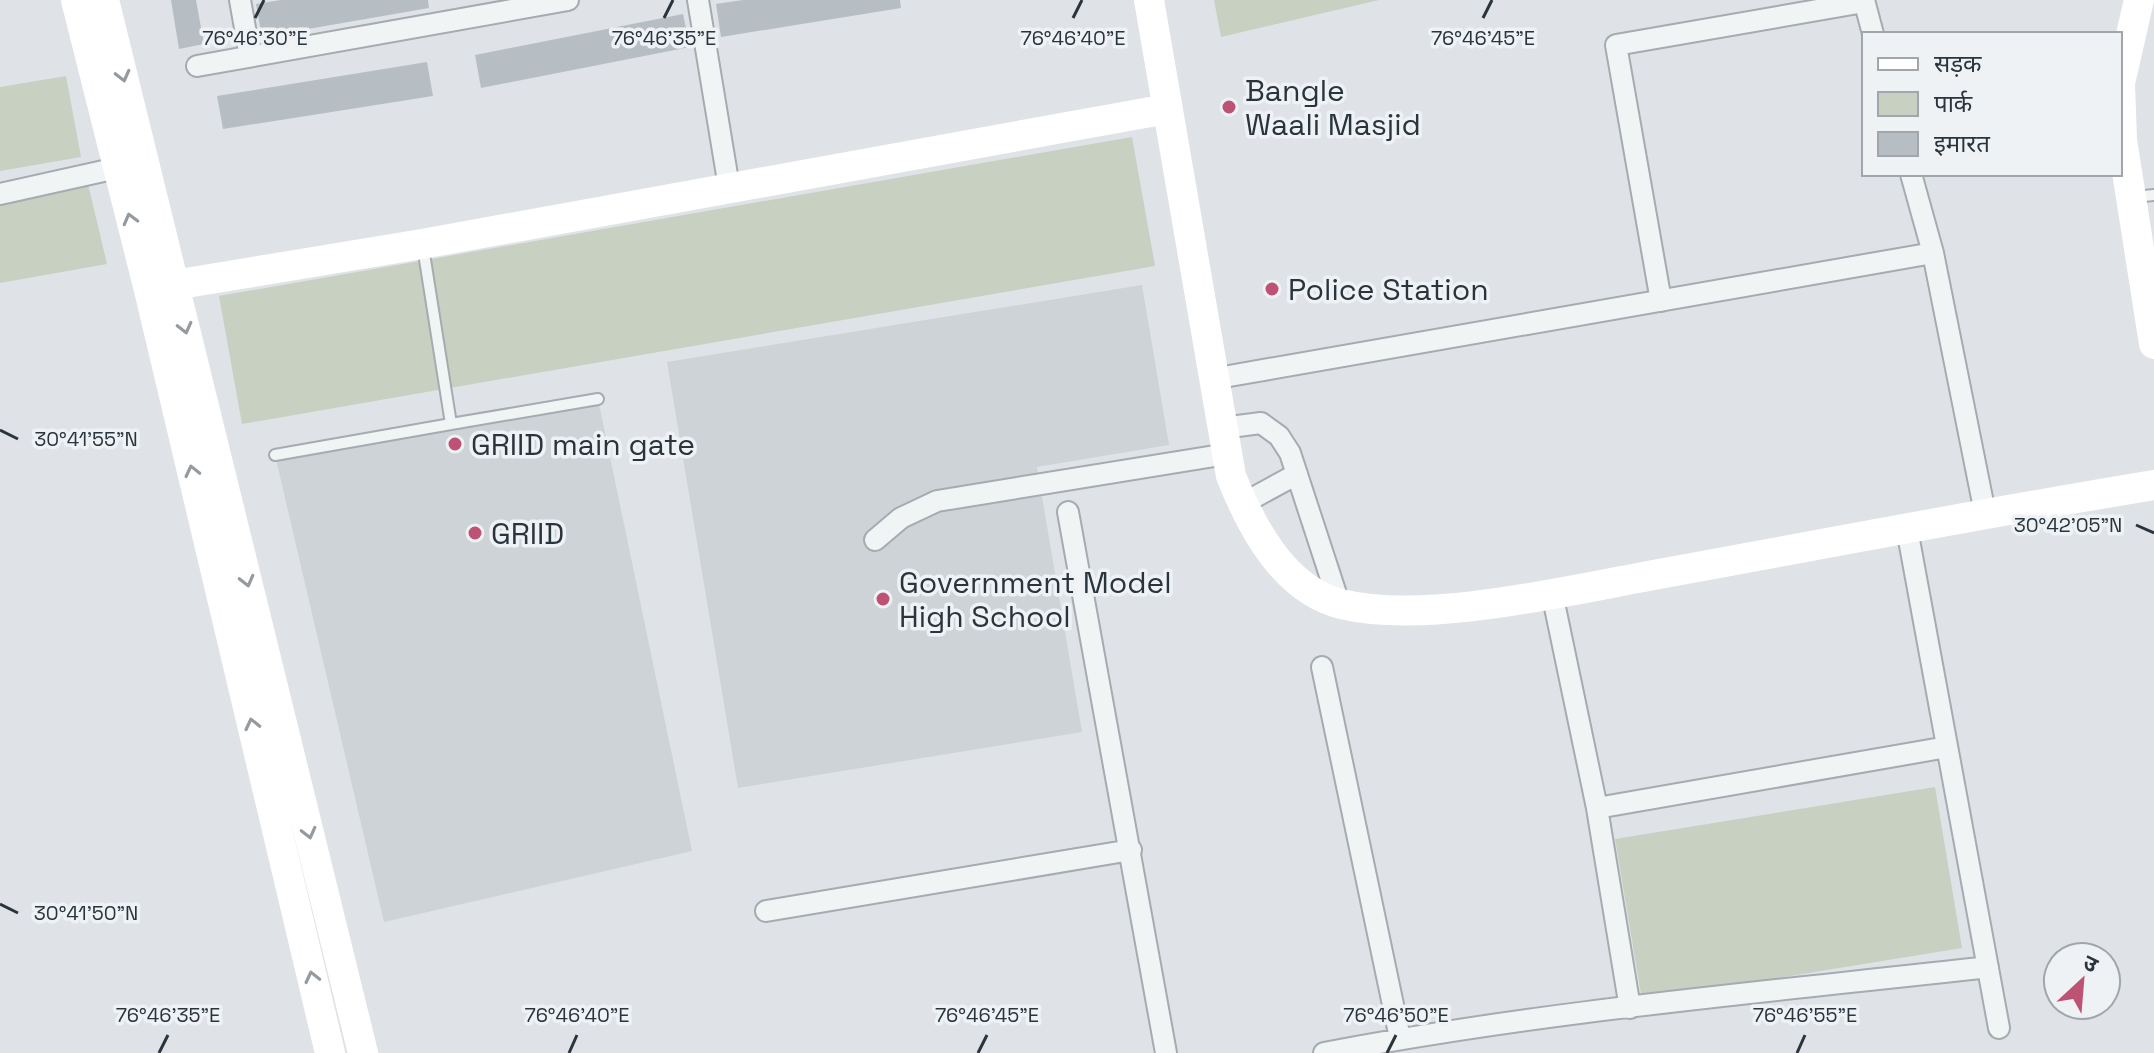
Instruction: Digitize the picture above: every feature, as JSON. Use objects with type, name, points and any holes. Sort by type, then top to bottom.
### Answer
[{"type":"street","points":[[76,0],[149,290],[330,1053]]},
{"type":"street","points":[[104,0],[363,1053]]},
{"type":"street","points":[[240,0],[250,56]]},
{"type":"street","points":[[197,66],[568,0]]},
{"type":"street","points":[[698,0],[729,187]]},
{"type":"street","points":[[1149,0],[1224,441],[1250,524],[1281,564],[1315,592],[1339,603],[1404,612],[1552,593],[2154,485]]},
{"type":"street","points":[[2122,74],[2139,0]]},
{"type":"street","points":[[1661,301],[1616,45],[1864,1],[1872,32]]},
{"type":"street","points":[[174,285],[422,244],[1167,109]]},
{"type":"street","points":[[2122,143],[2142,196],[2154,344]]},
{"type":"street","points":[[0,194],[117,168]]},
{"type":"street","points":[[1912,176],[1933,253],[1985,513]]},
{"type":"street","points":[[1212,379],[1933,253]]},
{"type":"street","points":[[875,540],[901,518],[937,501],[1224,441],[1261,423],[1279,436],[1297,474],[1339,603]]},
{"type":"street","points":[[1242,504],[1297,474]]},
{"type":"street","points":[[1068,512],[1166,1053]]},
{"type":"street","points":[[1907,529],[1999,1028]]},
{"type":"street","points":[[1552,593],[1597,808],[1630,1008]]},
{"type":"street","points":[[1322,667],[1400,1038]]},
{"type":"street","points":[[1597,808],[1947,747]]},
{"type":"street","points":[[766,911],[1131,850]]},
{"type":"street","points":[[1324,1053],[1400,1038],[1630,1008],[1988,967]]},
{"type":"lane","points":[[422,244],[451,424]]},
{"type":"lane","points":[[275,455],[598,399]]},
{"type":"shaded area","name":"Government Model High School","points":[[1142,285],[1169,445],[1037,467],[1082,732],[738,788],[667,362]]},
{"type":"shaded area","points":[[598,399],[692,851],[384,922],[275,455]]},
{"type":"green space","points":[[1214,0],[1379,0],[1221,37]]},
{"type":"green space","points":[[66,76],[81,157],[0,171],[0,87]]},
{"type":"green space","points":[[1132,137],[1155,266],[242,424],[219,296]]},
{"type":"green space","points":[[88,184],[107,264],[0,283],[0,201]]},
{"type":"green space","points":[[1935,787],[1962,948],[1642,1000],[1615,839]]},
{"type":"building","points":[[171,0],[196,0],[204,44],[179,49]]},
{"type":"building","points":[[281,0],[428,0],[429,8],[262,37],[256,4]]},
{"type":"building","points":[[743,0],[900,0],[901,8],[721,37],[716,4]]},
{"type":"building","points":[[683,14],[690,47],[481,88],[475,55]]},
{"type":"building","points":[[427,62],[433,96],[223,129],[217,96]]},
{"type":"place","name":"Bangle Waali Masjid","points":[[1229,107]]},
{"type":"place","name":"Police Station","points":[[1272,289]]},
{"type":"place","name":"GRIID main gate","points":[[455,444]]},
{"type":"place","name":"GRIID","points":[[475,533]]},
{"type":"place","name":"Government Model High School","points":[[883,599]]}]
